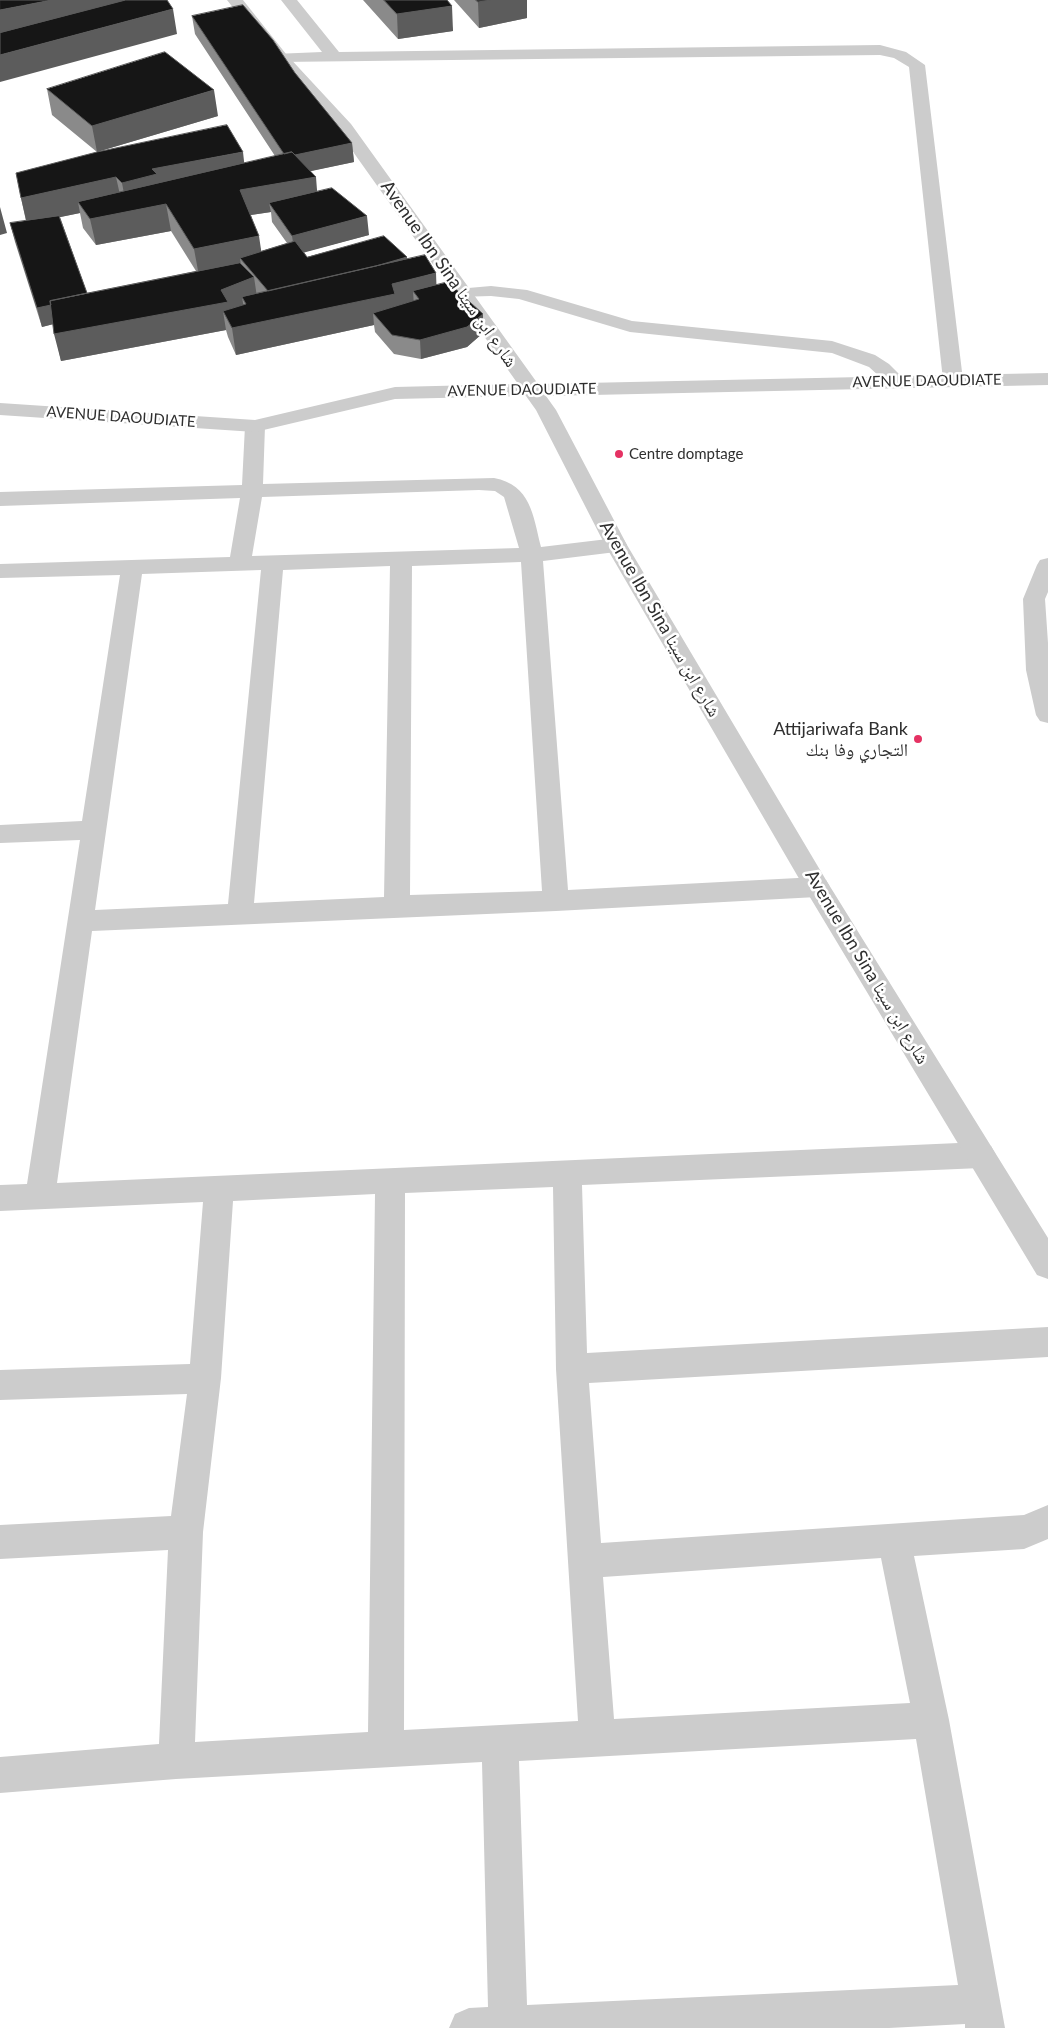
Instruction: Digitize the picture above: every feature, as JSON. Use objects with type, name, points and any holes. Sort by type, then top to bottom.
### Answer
[{"type":"street","name":"Avenue Ibn Sina شارع ابن سينا","points":[[235,0],[280,58],[345,128],[546,410],[616,545],[817,887],[1048,1265]]},
{"type":"street","points":[[289,0],[335,57]]},
{"type":"street","points":[[280,58],[880,50],[892,52],[906,58],[917,65],[953,380]]},
{"type":"street","name":"AVENUE DAOUDIATE","points":[[0,409],[255,426],[395,393],[1048,379]]},
{"type":"street","points":[[240,564],[252,491],[255,426]]},
{"type":"street","points":[[0,499],[469,484],[500,486],[510,490],[517,503],[532,555],[556,902]]},
{"type":"street","points":[[0,571],[532,555],[616,545]]},
{"type":"street","points":[[397,906],[401,559]]},
{"type":"street","points":[[240,915],[273,563]]},
{"type":"street","points":[[1048,565],[1034,599],[1038,670],[1048,715]]},
{"type":"street","points":[[40,1197],[132,568]]},
{"type":"street","points":[[0,834],[94,830]]},
{"type":"street","points":[[79,921],[240,915],[397,906],[556,902],[817,887]]},
{"type":"street","points":[[0,1198],[981,1155]]},
{"type":"street","points":[[567,1174],[572,1369],[597,1738]]},
{"type":"street","points":[[386,1750],[390,1182]]},
{"type":"street","points":[[176,1761],[186,1532],[205,1378],[219,1189]]},
{"type":"street","points":[[572,1369],[1048,1342]]},
{"type":"street","points":[[0,1385],[205,1378]]},
{"type":"street","points":[[584,1561],[1024,1532],[1048,1522]]},
{"type":"street","points":[[0,1542],[186,1532]]},
{"type":"street","points":[[469,2028],[508,2024],[983,2016],[932,1720],[894,1542]]},
{"type":"street","points":[[0,1775],[176,1761],[932,1720]]},
{"type":"street","points":[[500,1744],[508,2024]]},
{"type":"lane","points":[[463,293],[491,291],[521,294],[630,326],[832,347],[863,354],[887,370],[897,382]]},
{"type":"building","points":[[0,0],[52,0],[0,10]]},
{"type":"building","points":[[126,0],[167,0],[173,9],[0,55],[0,33]]},
{"type":"building","points":[[384,0],[447,0],[452,6],[397,14]]},
{"type":"building","points":[[243,5],[273,40],[295,73],[352,143],[295,155],[292,152],[284,154],[192,16]]},
{"type":"building","points":[[165,52],[214,90],[92,126],[47,89]]},
{"type":"building","points":[[227,125],[243,152],[152,169],[157,174],[122,183],[116,177],[21,198],[16,173],[97,152]]},
{"type":"building","points":[[292,152],[316,177],[240,190],[259,236],[194,249],[166,204],[90,219],[78,202]]},
{"type":"building","points":[[332,188],[367,216],[292,236],[269,203]]},
{"type":"building","points":[[59,216],[87,293],[50,301],[51,305],[37,308],[10,223]]},
{"type":"building","points":[[384,236],[407,257],[268,291],[240,258],[295,241],[307,257]]},
{"type":"building","points":[[425,255],[436,273],[392,284],[395,294],[232,328],[223,311],[246,304],[242,297]]},
{"type":"building","points":[[240,263],[254,277],[221,290],[228,302],[54,334],[50,301]]},
{"type":"building","points":[[448,282],[483,314],[467,327],[420,340],[392,335],[373,313],[419,299],[413,291]]},
{"type":"place","name":"Centre domptage","points":[[619,454]]},
{"type":"place","name":"Attijariwafa Bank التجاري وفا بنك","points":[[918,739]]}]
